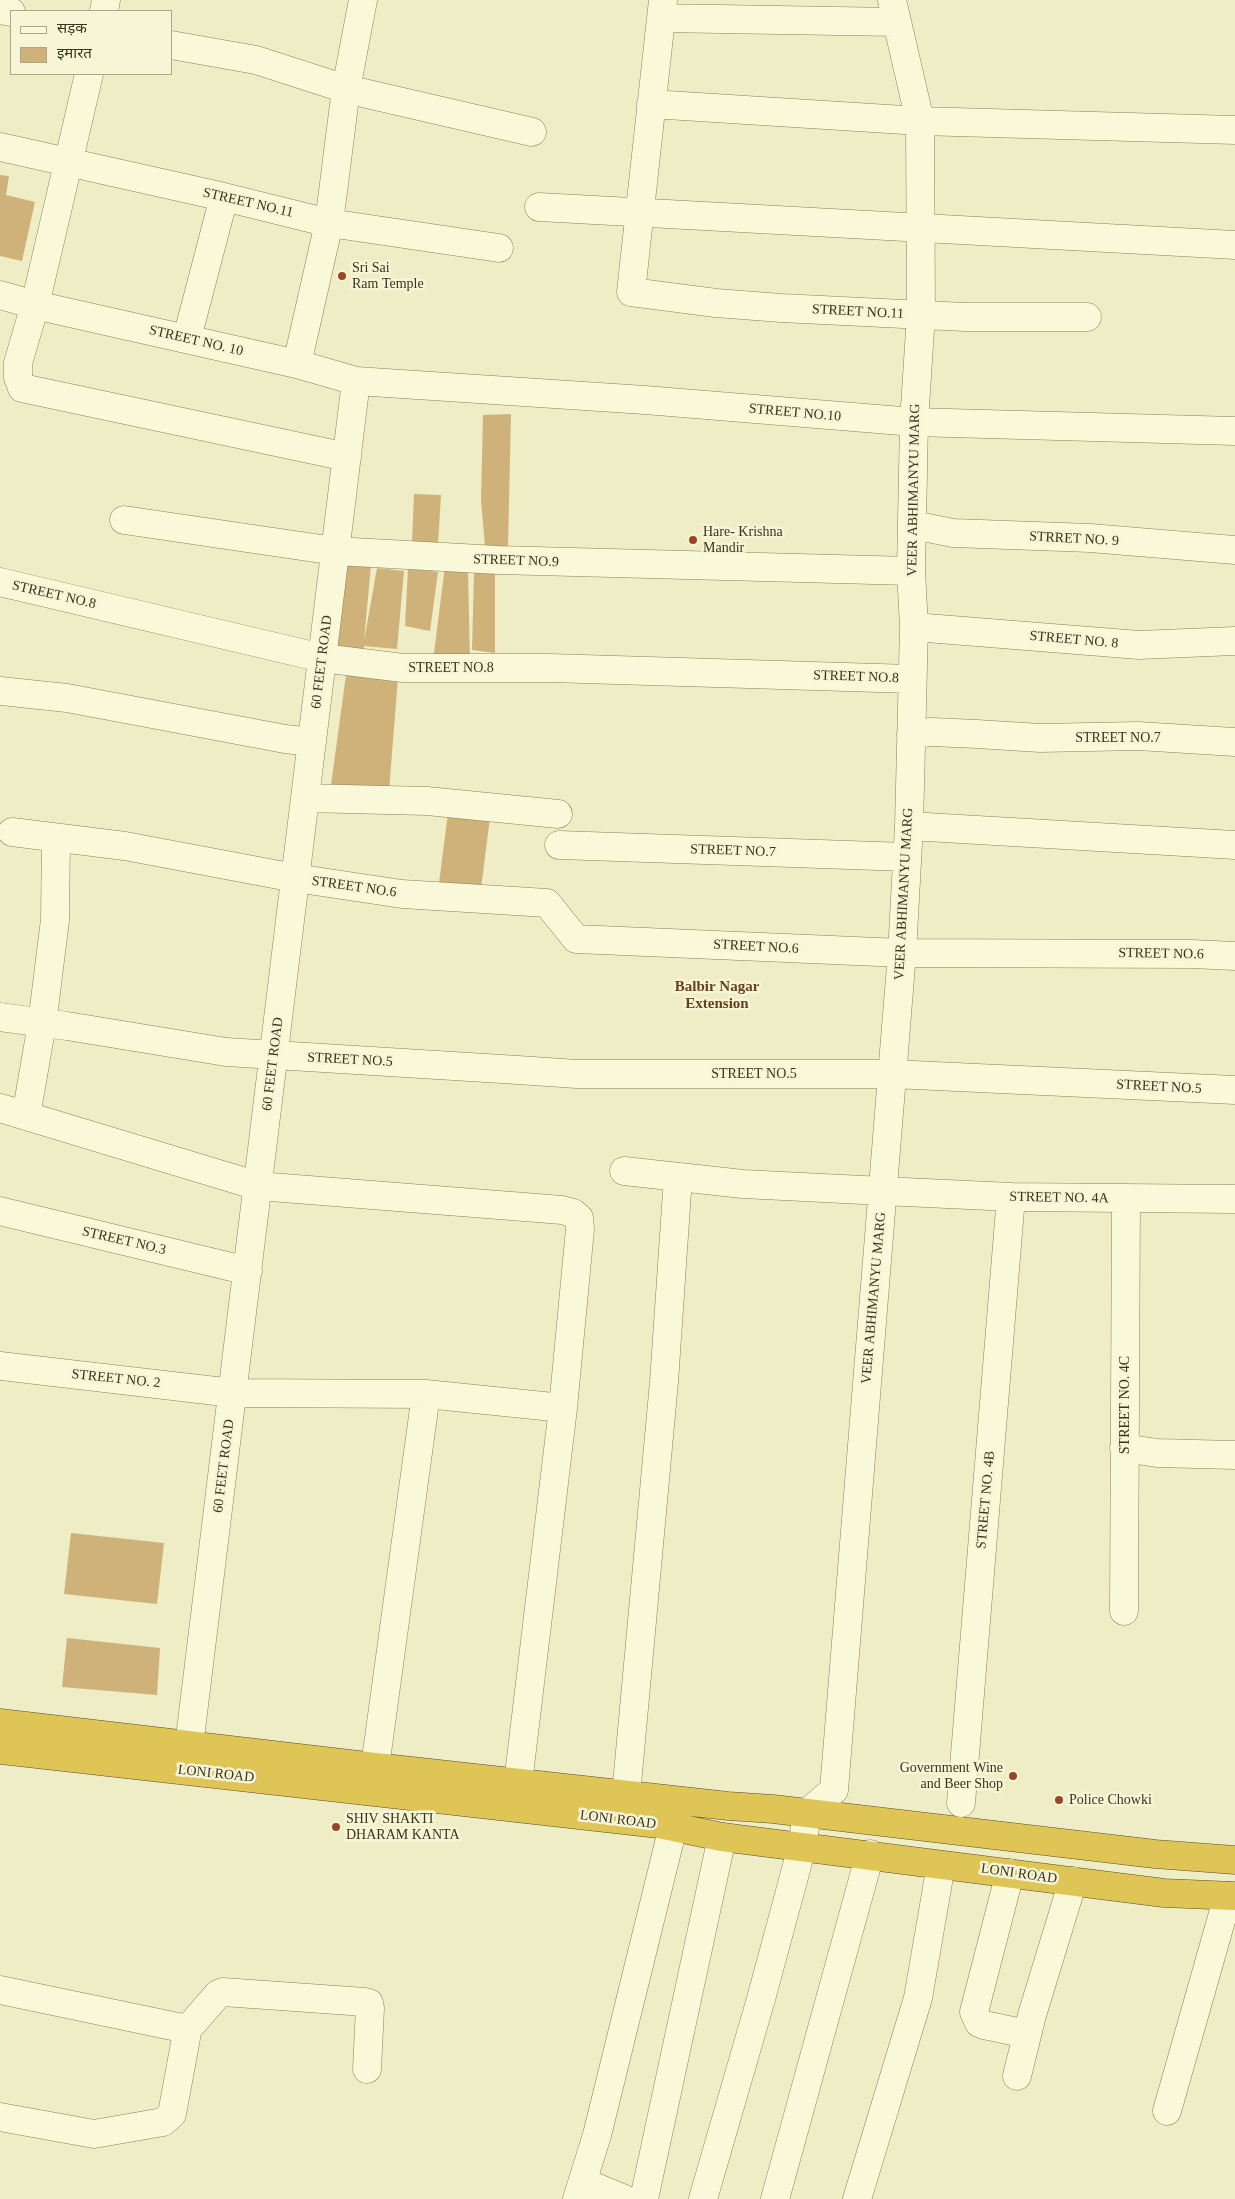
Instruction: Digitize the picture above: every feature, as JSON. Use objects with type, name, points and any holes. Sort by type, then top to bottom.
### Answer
[{"type":"highway","name":"LONI ROAD","points":[[0,1723],[189,1746],[626,1795],[807,1813],[1155,1854],[1235,1860]]},
{"type":"highway","name":"LONI ROAD","points":[[0,1750],[673,1827],[722,1837],[870,1854],[941,1865],[1164,1893],[1232,1896]]},
{"type":"street","points":[[297,364],[330,223],[346,89],[363,0]]},
{"type":"street","points":[[639,214],[662,9],[894,11]]},
{"type":"street","name":"VEER ABHIMANYU MARG","points":[[807,1813],[834,1790],[902,953],[909,826],[914,627],[911,572],[914,422],[921,315],[920,121],[894,11]]},
{"type":"street","points":[[172,45],[256,60],[346,89],[532,132]]},
{"type":"street","points":[[89,75],[35,305],[9,360],[22,388],[347,457]]},
{"type":"street","points":[[651,104],[920,121],[1235,130]]},
{"type":"street","name":"STREET NO.11","points":[[0,147],[224,197],[330,223],[499,248]]},
{"type":"street","points":[[188,338],[224,197]]},
{"type":"street","points":[[539,207],[639,214],[1235,245]]},
{"type":"street","name":"STREET NO.11","points":[[639,214],[631,292],[716,303],[921,315],[1087,317]]},
{"type":"street","name":"STREET NO. 10","points":[[0,295],[35,305],[297,364],[356,381]]},
{"type":"street","name":"STREET NO.10","points":[[356,381],[645,400],[914,422],[1235,431]]},
{"type":"street","name":"60 FEET ROAD","points":[[189,1746],[356,381]]},
{"type":"street","name":"STREET NO.9","points":[[124,520],[335,551],[518,561],[911,572]]},
{"type":"street","name":"STRRET NO. 9","points":[[913,525],[953,533],[1090,538],[1235,550]]},
{"type":"street","name":"STREET NO.8","points":[[0,582],[322,658],[403,668],[550,668],[912,679]]},
{"type":"street","name":"STREET NO. 8","points":[[914,627],[1139,645],[1235,641]]},
{"type":"street","points":[[0,691],[67,698],[285,739],[312,742]]},
{"type":"street","name":"STREET NO.7","points":[[911,734],[932,732],[1040,738],[1138,736],[1235,742]]},
{"type":"street","points":[[306,798],[427,801],[558,814]]},
{"type":"street","points":[[909,826],[1235,845]]},
{"type":"street","name":"STREET NO.6","points":[[12,832],[125,846],[295,878],[402,894],[547,903],[576,939],[902,953],[1192,954],[1235,956]]},
{"type":"street","points":[[26,1116],[42,1024],[55,920],[56,838]]},
{"type":"street","name":"STREET NO.7","points":[[559,845],[907,857]]},
{"type":"street","name":"STREET NO.5","points":[[0,1017],[226,1052],[577,1074],[892,1074],[1235,1090]]},
{"type":"street","points":[[0,1108],[258,1186],[562,1210],[573,1212],[578,1218],[580,1229],[563,1408],[518,1783]]},
{"type":"street","name":"STREET NO. 4A","points":[[624,1171],[743,1184],[1011,1197],[1235,1199]]},
{"type":"street","points":[[626,1795],[664,1382],[678,1176]]},
{"type":"street","name":"STREET NO. 4B","points":[[961,1803],[1011,1197]]},
{"type":"street","name":"STREET NO. 4C","points":[[1124,1610],[1126,1199]]},
{"type":"street","name":"STREET NO.3","points":[[0,1211],[248,1271]]},
{"type":"street","name":"STREET NO. 2","points":[[0,1366],[232,1393],[426,1394],[563,1408]]},
{"type":"street","points":[[375,1767],[426,1394]]},
{"type":"street","points":[[1124,1448],[1157,1453],[1235,1455]]},
{"type":"street","points":[[703,2199],[762,2000],[802,1847],[807,1813]]},
{"type":"street","points":[[624,2199],[580,2191],[597,2135],[673,1827]]},
{"type":"street","points":[[644,2199],[722,1837]]},
{"type":"street","points":[[775,2199],[870,1854]]},
{"type":"street","points":[[857,2199],[918,1998],[941,1865]]},
{"type":"street","points":[[1010,1873],[974,2012],[978,2022],[984,2026],[1027,2034]]},
{"type":"street","points":[[1017,2076],[1027,2034],[1073,1881]]},
{"type":"street","points":[[1167,2111],[1232,1896]]},
{"type":"street","points":[[0,1990],[176,2027],[188,2027]]},
{"type":"street","points":[[0,2117],[94,2134],[163,2122],[172,2114],[188,2027],[223,1992],[365,2002],[369,2004],[367,2069]]},
{"type":"building","points":[[0,175],[9,176],[6,195],[35,202],[22,261],[0,256]]},
{"type":"building","points":[[511,414],[508,546],[485,546],[481,500],[483,415]]},
{"type":"building","points":[[414,494],[441,495],[438,544],[412,543]]},
{"type":"building","points":[[339,561],[371,565],[364,641],[377,568],[404,571],[397,649],[364,646],[363,653],[327,648]]},
{"type":"building","points":[[445,566],[468,570],[470,662],[433,661]]},
{"type":"building","points":[[408,568],[438,572],[430,631],[405,626]]},
{"type":"building","points":[[474,572],[495,572],[495,653],[472,650]]},
{"type":"building","points":[[346,675],[398,678],[389,791],[331,785]]},
{"type":"building","points":[[448,813],[490,818],[480,896],[438,891]]},
{"type":"building","points":[[71,1533],[164,1543],[157,1604],[64,1594]]},
{"type":"building","points":[[67,1638],[160,1648],[157,1695],[62,1687]]},
{"type":"place","name":"Sri Sai Ram Temple","points":[[342,276]]},
{"type":"place","name":"Hare- Krishna Mandir","points":[[693,540]]},
{"type":"place","name":"Government Wine and Beer Shop","points":[[1013,1776]]},
{"type":"place","name":"Police Chowki","points":[[1059,1800]]},
{"type":"place","name":"SHIV SHAKTI DHARAM KANTA","points":[[336,1827]]},
{"type":"district","name":"Balbir Nagar Extension","points":[[717,996]]}]
